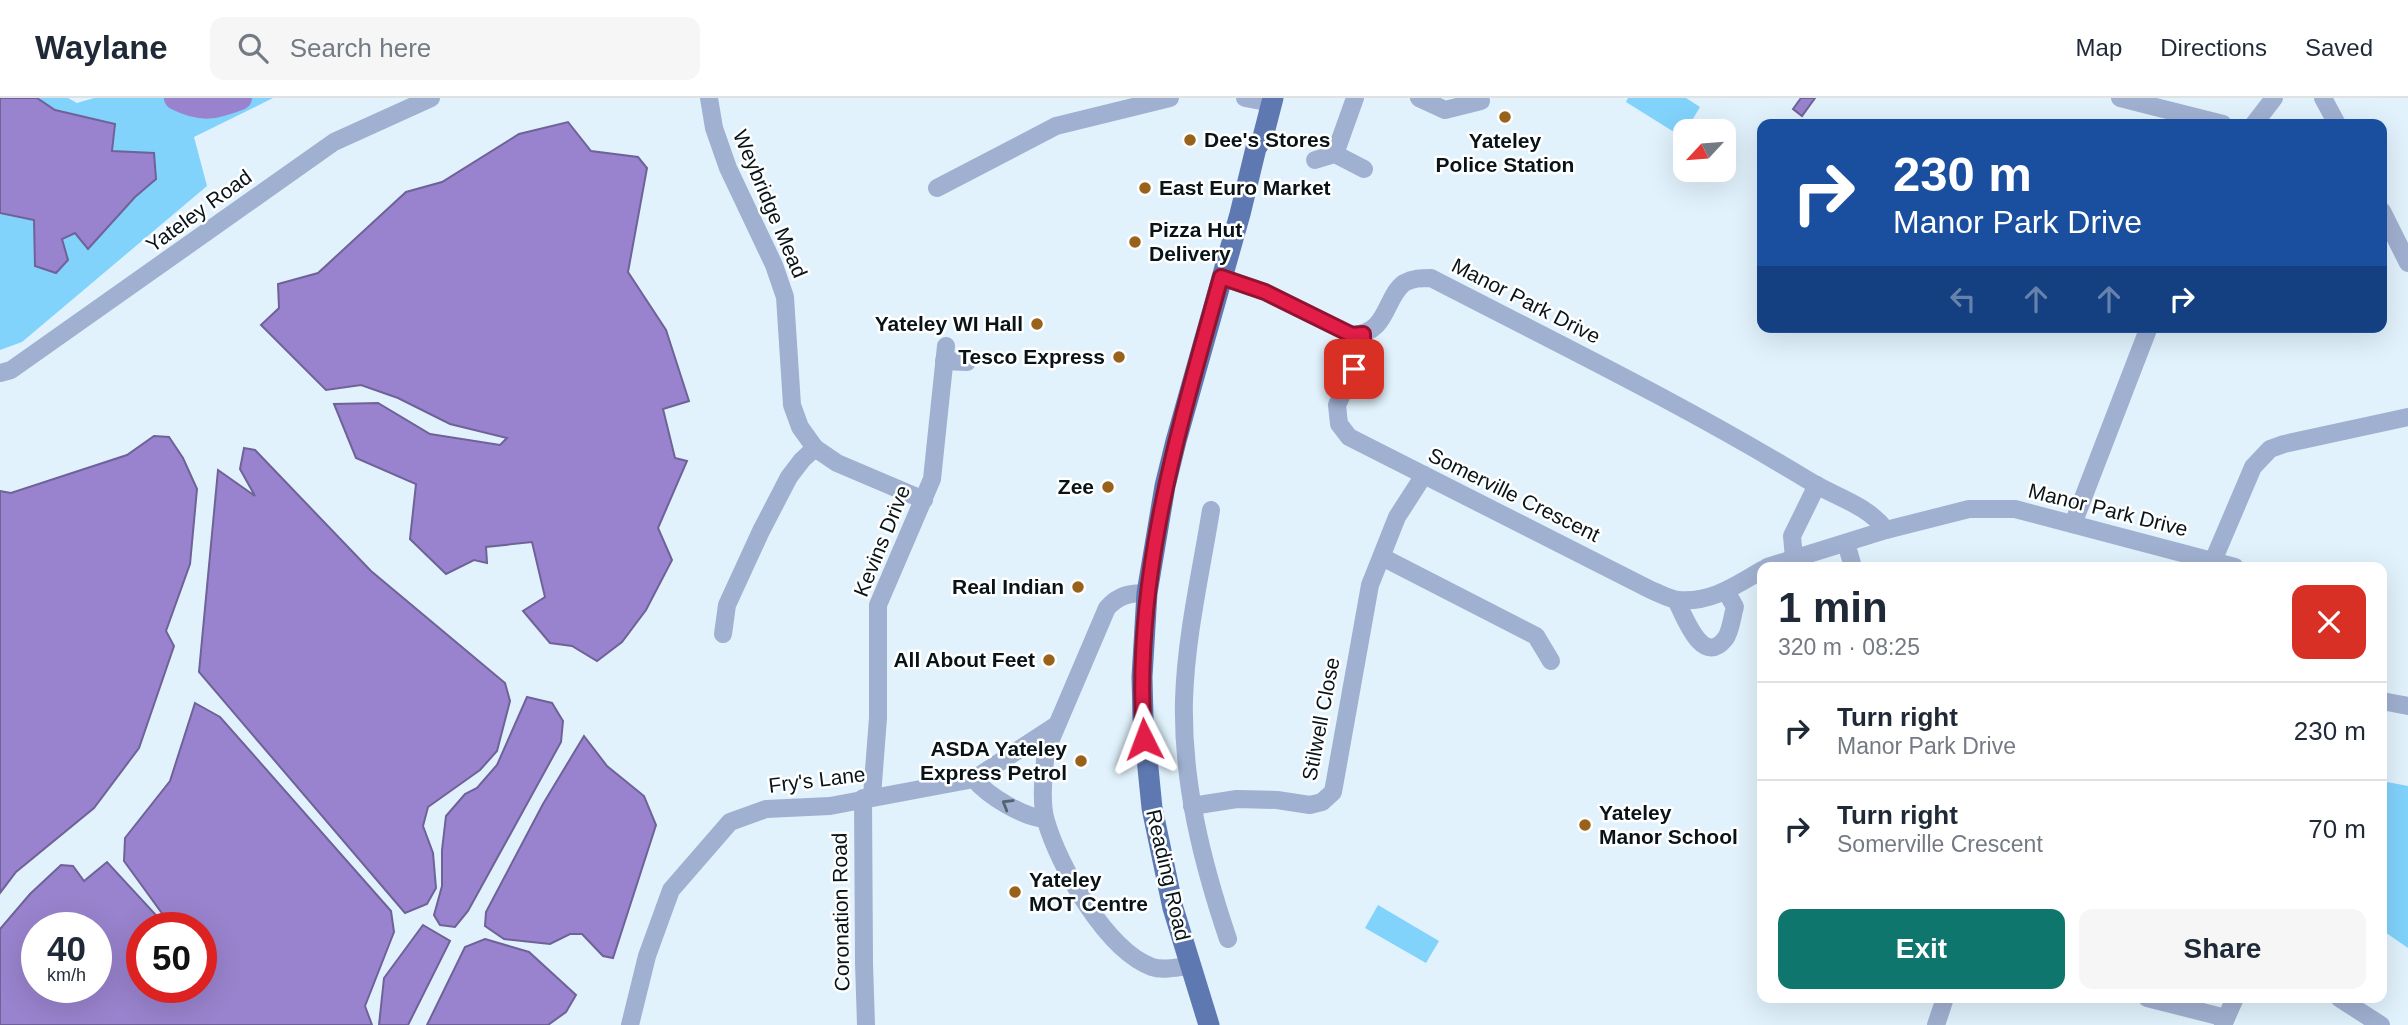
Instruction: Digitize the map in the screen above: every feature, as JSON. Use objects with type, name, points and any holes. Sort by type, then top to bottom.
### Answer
[{"type":"main road","name":"Reading Road","points":[[1209,1025],[1164,874],[1146,759],[1142,677],[1147,593],[1165,486],[1240,214],[1256,148],[1254,136],[1262,100]]},
{"type":"street","name":"Yateley Road","points":[[0,373],[11,370],[82,322],[334,142],[431,98]]},
{"type":"street","name":"Weybridge Mead","points":[[709,98],[714,128],[728,168],[774,265],[785,298],[792,405],[800,426],[816,448],[837,463],[924,500]]},
{"type":"street","points":[[937,188],[1056,126],[1170,98]]},
{"type":"street","points":[[1335,154],[1355,98]]},
{"type":"street","points":[[1419,98],[1445,110],[1481,101]]},
{"type":"street","points":[[2120,98],[2203,119]]},
{"type":"street","points":[[2258,119],[2274,98]]},
{"type":"street","points":[[2323,98],[2334,119]]},
{"type":"street","points":[[1315,160],[1335,154],[1364,169]]},
{"type":"street","points":[[2387,221],[2408,263]]},
{"type":"street","points":[[1221,277],[1265,292],[1352,335],[1363,334]]},
{"type":"street","name":"Manor Park Drive","points":[[1363,334],[1379,322],[1402,284],[1416,278],[1431,278],[1755,448],[1875,515],[1886,530],[1969,509],[2015,509],[2217,562]]},
{"type":"street","points":[[2073,524],[2147,333]]},
{"type":"street","name":"Somerville Crescent","points":[[1363,334],[1363,351],[1337,405],[1339,424],[1349,437],[1651,590],[1676,600],[1709,598],[1757,573]]},
{"type":"street","name":"Kevins Drive","points":[[867,797],[878,718],[878,605],[932,479],[945,354],[967,362]]},
{"type":"street","points":[[2213,561],[2253,467],[2270,449],[2408,417]]},
{"type":"street","points":[[723,634],[727,605],[761,531],[789,477],[816,448]]},
{"type":"street","name":"Stilwell Close","points":[[1192,806],[1237,799],[1277,800],[1310,805],[1322,802],[1332,792],[1370,585],[1397,517],[1424,475]]},
{"type":"street","points":[[1794,558],[1792,536],[1817,485]]},
{"type":"street","points":[[1211,510],[1188,659],[1184,699],[1185,749],[1192,806],[1211,890],[1228,939]]},
{"type":"street","points":[[1782,562],[1886,530]]},
{"type":"street","points":[[1846,543],[1852,562]]},
{"type":"street","points":[[1382,557],[1536,636],[1551,661]]},
{"type":"street","points":[[1676,600],[1697,641],[1705,646],[1717,645],[1726,638],[1735,607],[1726,591]]},
{"type":"street","points":[[1147,593],[1124,594],[1107,608],[1046,751],[1043,773],[1045,819],[1062,862],[1085,905],[1118,943],[1153,968],[1168,969],[1190,965]]},
{"type":"street","points":[[2387,702],[2408,706]]},
{"type":"street","name":"Fry's Lane","points":[[630,1025],[647,956],[671,890],[730,822],[766,809],[830,806],[974,779],[1055,726]]},
{"type":"street","points":[[974,779],[985,791],[1030,818],[1045,819]]},
{"type":"street","name":"Coronation Road","points":[[866,1025],[864,963],[867,797]]},
{"type":"street","points":[[1936,1025],[1943,1003]]},
{"type":"street","points":[[2163,1003],[2224,1022],[2233,1003]]},
{"type":"street","points":[[2347,1003],[2381,1025]]},
{"type":"shaded area","points":[[0,98],[37,98],[55,110],[115,124],[112,151],[154,153],[156,179],[135,197],[88,249],[75,233],[62,239],[68,260],[56,273],[35,266],[34,220],[0,213]]},
{"type":"shaded area","points":[[37,98],[68,98],[77,103],[94,98],[273,98],[194,137],[207,186],[22,342],[0,350],[0,213],[35,220],[35,266],[61,239],[75,233],[89,248],[135,197],[156,179],[111,151],[115,124],[55,110]]},
{"type":"shaded area","points":[[1628,98],[1686,98],[1700,107],[1693,119],[1673,119],[1673,131],[1626,102]]},
{"type":"shaded area","points":[[1801,98],[1815,98],[1802,116],[1793,109]]},
{"type":"shaded area","points":[[568,122],[591,151],[638,157],[647,168],[628,272],[666,330],[689,401],[663,409],[675,458],[687,461],[658,528],[672,560],[646,610],[622,642],[597,661],[572,646],[550,643],[523,611],[545,597],[532,542],[486,547],[487,563],[474,560],[446,574],[410,539],[416,484],[356,458],[334,404],[378,403],[430,434],[500,445],[507,438],[450,424],[398,398],[361,385],[326,390],[261,325],[279,308],[278,284],[318,273],[406,192],[442,182],[519,134]]},
{"type":"shaded area","points":[[154,436],[169,437],[183,458],[197,489],[190,564],[166,631],[174,646],[139,748],[94,808],[16,872],[0,893],[0,491],[11,493],[127,455]]},
{"type":"shaded area","points":[[244,448],[255,450],[371,571],[505,683],[510,701],[497,751],[480,770],[428,807],[423,826],[433,853],[436,888],[427,904],[405,913],[199,672],[218,470],[255,496],[240,469]]},
{"type":"shaded area","points":[[527,697],[552,703],[563,721],[561,742],[468,911],[455,927],[440,925],[434,915],[442,886],[446,816],[465,794],[477,788],[497,765]]},
{"type":"shaded area","points":[[195,703],[220,717],[391,911],[394,932],[365,1006],[372,1025],[0,1025],[0,929],[30,894],[61,865],[73,866],[84,881],[107,862],[153,912],[126,912],[126,1003],[217,1003],[217,912],[161,912],[124,861],[125,838],[170,781]]},
{"type":"shaded area","points":[[584,736],[607,766],[644,796],[656,825],[613,958],[603,956],[582,934],[570,934],[550,944],[504,939],[485,926],[486,912],[543,804]]},
{"type":"shaded area","points":[[2387,782],[2408,786],[2408,948],[2387,933]]},
{"type":"shaded area","points":[[1378,905],[1439,941],[1426,963],[1365,928]]},
{"type":"shaded area","points":[[423,925],[450,941],[408,1025],[379,1025],[384,978]]},
{"type":"shaded area","points":[[485,939],[529,952],[576,995],[566,1012],[548,1025],[427,1025],[465,947]]},
{"type":"waterway","points":[[176,98],[193,105],[208,107],[240,98]]},
{"type":"place","name":"Yateley Police Station","points":[[1505,117]]},
{"type":"place","name":"Dee's Stores","points":[[1190,140]]},
{"type":"place","name":"East Euro Market","points":[[1145,188]]},
{"type":"place","name":"Pizza Hut Delivery","points":[[1135,242]]},
{"type":"place","name":"Yateley WI Hall","points":[[1037,324]]},
{"type":"place","name":"Tesco Express","points":[[1119,357]]},
{"type":"place","name":"Zee","points":[[1108,487]]},
{"type":"place","name":"Real Indian","points":[[1078,587]]},
{"type":"place","name":"All About Feet","points":[[1049,660]]},
{"type":"place","name":"ASDA Yateley Express Petrol","points":[[1081,761]]},
{"type":"place","name":"Yateley Manor School","points":[[1585,825]]},
{"type":"place","name":"Yateley MOT Centre","points":[[1015,892]]},
{"type":"route","points":[[1144,739],[1142,677],[1150,564],[1176,441],[1221,277],[1265,292],[1352,335],[1363,334],[1363,351],[1354,369]]}]
